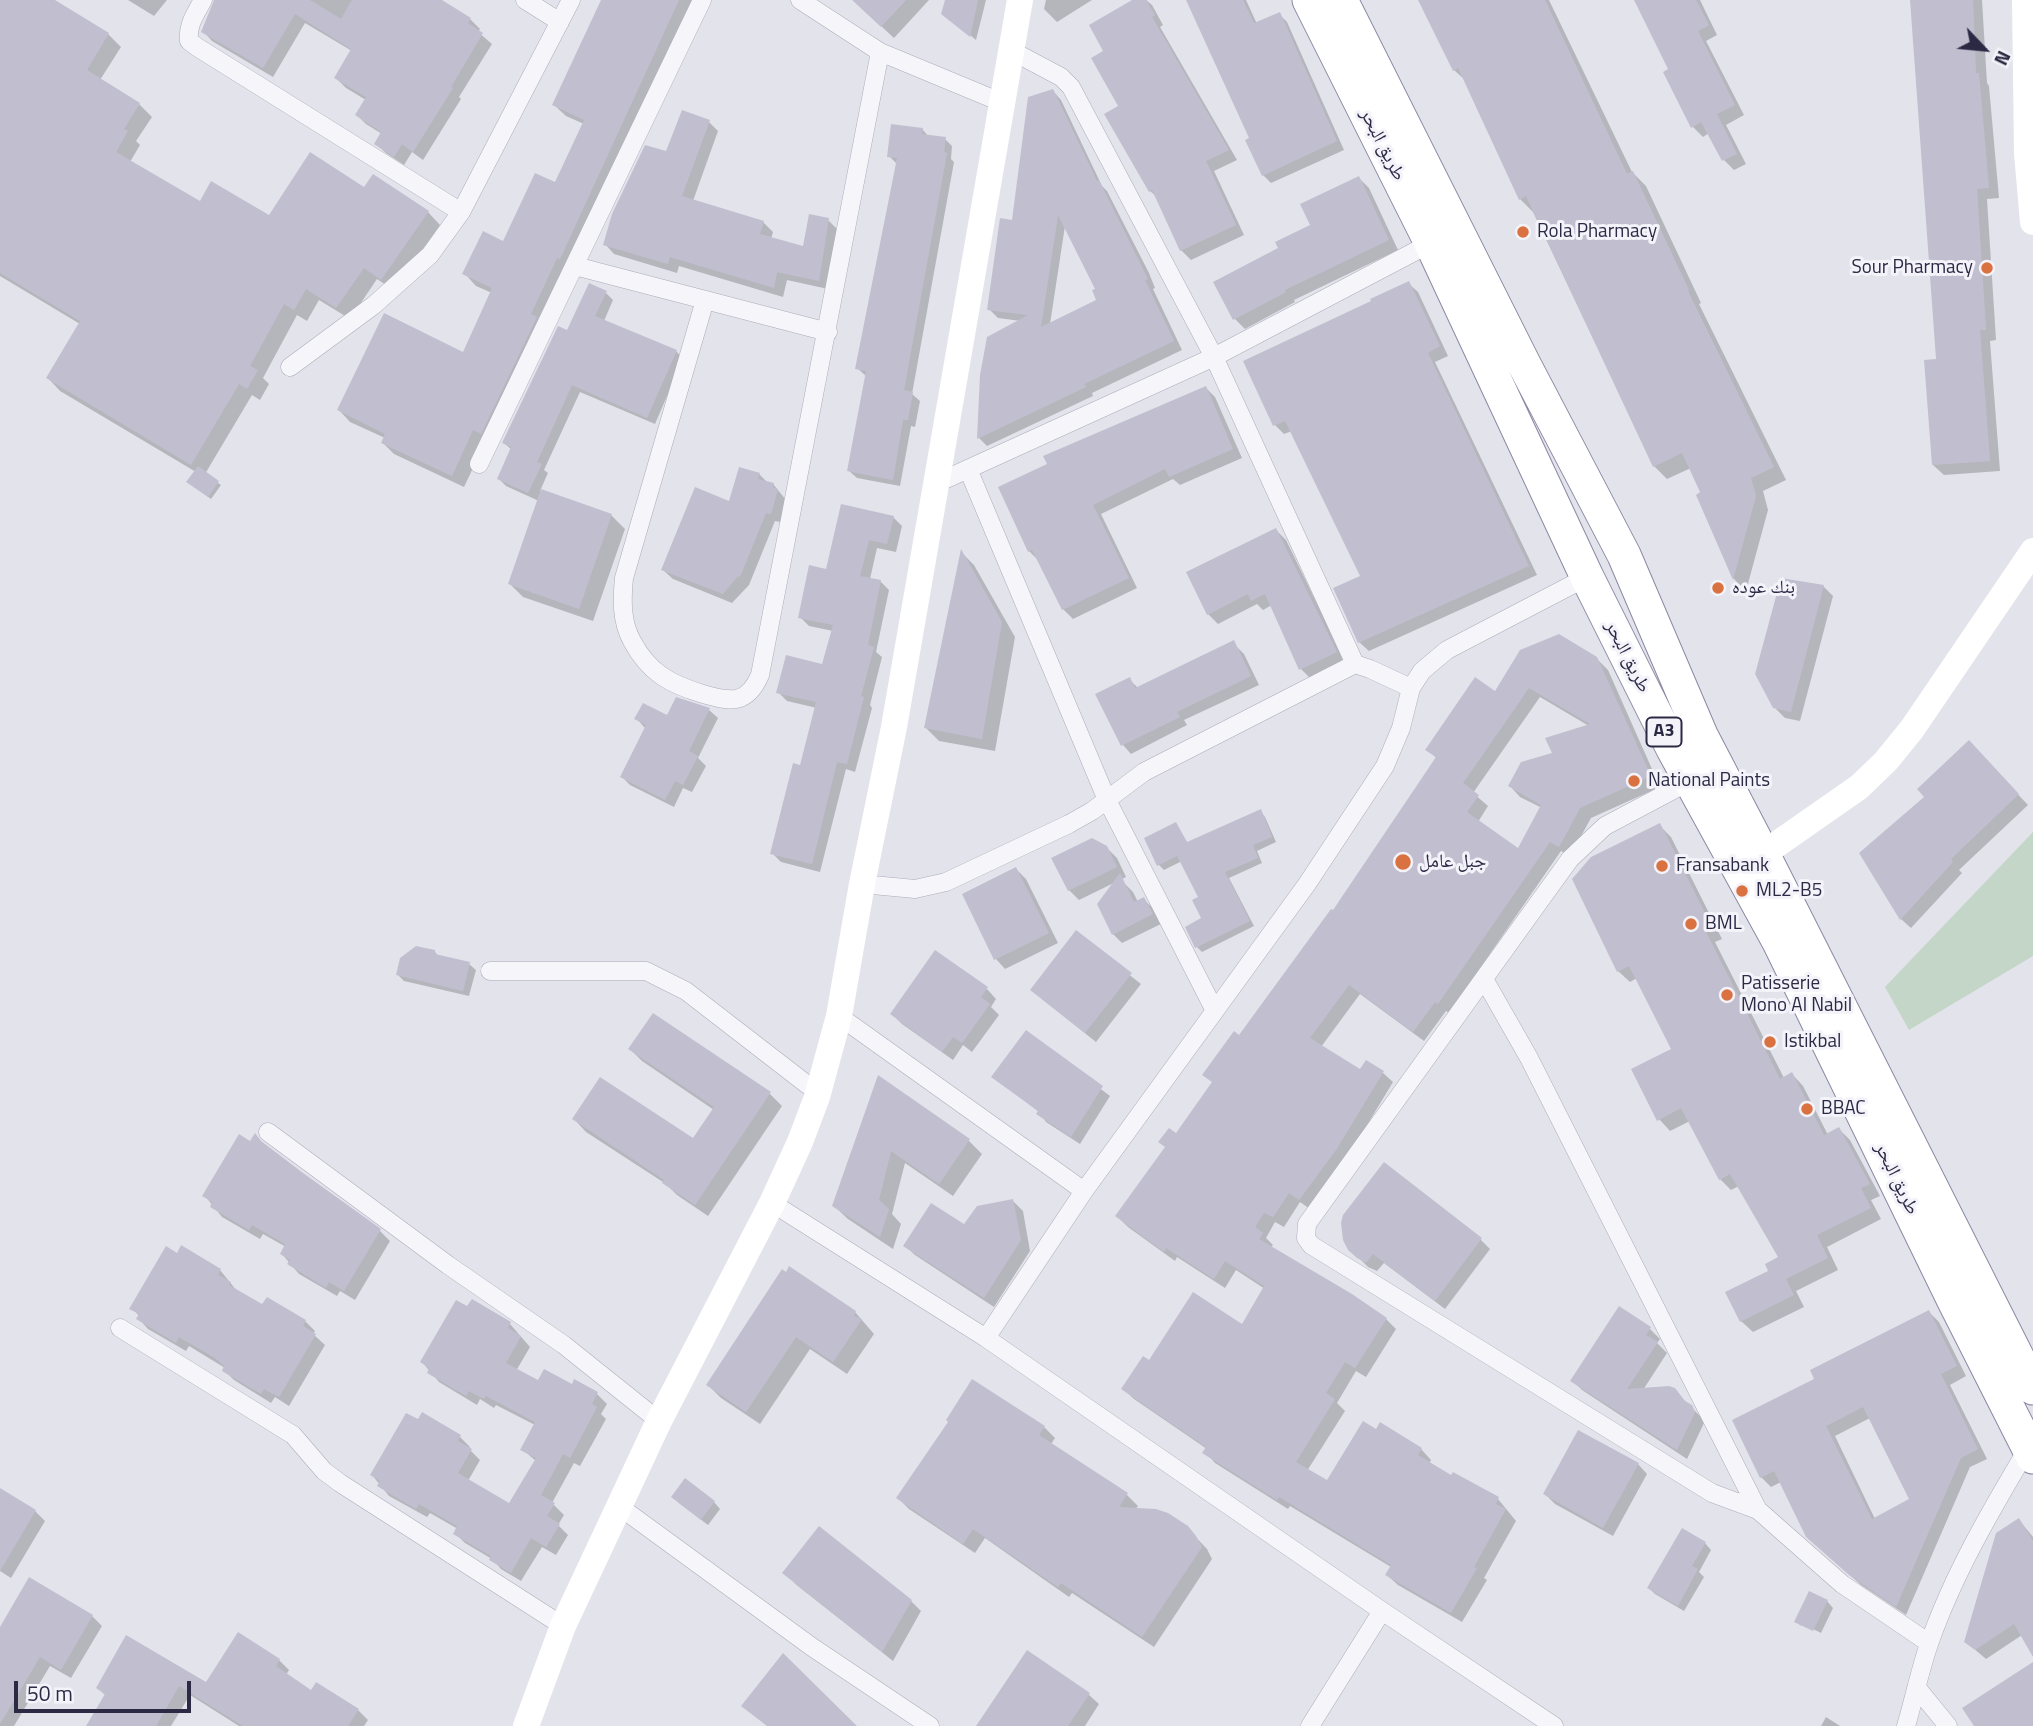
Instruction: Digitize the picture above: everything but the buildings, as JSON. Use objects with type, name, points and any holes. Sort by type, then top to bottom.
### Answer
[{"type":"highway","name":"طريق البحر","points":[[1309,0],[1431,243],[1587,577],[1690,781],[1779,943],[2030,1452]]},
{"type":"highway","name":"طريق البحر","points":[[1341,0],[1524,364],[1624,555],[1700,735],[1763,853],[2033,1388]]},
{"type":"main road","points":[[526,1726],[563,1626],[659,1421],[772,1203],[800,1142],[818,1093],[839,1016],[894,727],[1020,0]]},
{"type":"main road","points":[[2025,0],[2026,153],[2033,222]]},
{"type":"main road","points":[[1763,853],[1859,786],[1886,761],[1912,729],[2033,551]]},
{"type":"street","points":[[203,0],[191,22],[189,41],[461,212]]},
{"type":"street","points":[[525,0],[560,22]]},
{"type":"street","points":[[290,367],[374,305],[430,255],[461,212],[571,0]]},
{"type":"street","points":[[479,464],[702,0]]},
{"type":"street","points":[[800,0],[880,52],[1003,103]]},
{"type":"street","points":[[1013,51],[1062,77],[1071,87],[1214,357],[1354,664]]},
{"type":"street","points":[[705,300],[624,578],[622,598],[624,621],[631,640],[653,670],[668,682],[731,701],[742,698],[755,685],[760,675],[880,52]]},
{"type":"street","points":[[934,484],[1214,357],[1431,243]]},
{"type":"street","points":[[575,266],[828,332]]},
{"type":"street","points":[[968,469],[1107,800],[1214,1009]]},
{"type":"street","points":[[986,1338],[1084,1191],[1307,884],[1385,766],[1401,728],[1411,688],[1422,671],[1447,650],[1587,577]]},
{"type":"street","points":[[862,884],[915,889],[946,882],[1069,824],[1164,761],[1354,664],[1370,668],[1411,688]]},
{"type":"street","points":[[1690,781],[1605,826],[1570,859],[1307,1224],[1306,1238],[1311,1245],[1712,1493],[1758,1510],[1842,1584],[1929,1643]]},
{"type":"street","points":[[490,971],[646,971],[686,991],[818,1093]]},
{"type":"street","points":[[1484,979],[1529,1058],[1758,1510]]},
{"type":"street","points":[[839,1016],[1084,1191]]},
{"type":"street","points":[[268,1132],[448,1265],[564,1345],[659,1421]]},
{"type":"street","points":[[772,1203],[986,1338],[1554,1726]]},
{"type":"street","points":[[120,1328],[293,1435],[324,1471],[340,1483],[563,1626]]},
{"type":"street","points":[[1906,1726],[1929,1643],[1967,1558],[1996,1500],[2030,1452]]},
{"type":"street","points":[[620,1507],[812,1647],[930,1726]]},
{"type":"street","points":[[1310,1726],[1382,1611]]},
{"type":"street","points":[[1917,1688],[1948,1726]]},
{"type":"green space","points":[[2033,832],[2033,956],[1909,1030],[1885,987]]},
{"type":"place","name":"Rola Pharmacy","points":[[1523,232]]},
{"type":"place","name":"Sour Pharmacy","points":[[1987,268]]},
{"type":"place","name":"بنك عوده","points":[[1718,588]]},
{"type":"place","name":"National Paints","points":[[1634,781]]},
{"type":"place","name":"جبل عامل","points":[[1403,862]]},
{"type":"place","name":"Fransabank","points":[[1662,866]]},
{"type":"place","name":"ML2-B5","points":[[1742,891]]},
{"type":"place","name":"BML","points":[[1691,924]]},
{"type":"place","name":"Patisserie Mono Al Nabil","points":[[1727,995]]},
{"type":"place","name":"Istikbal","points":[[1770,1042]]},
{"type":"place","name":"BBAC","points":[[1807,1109]]}]
